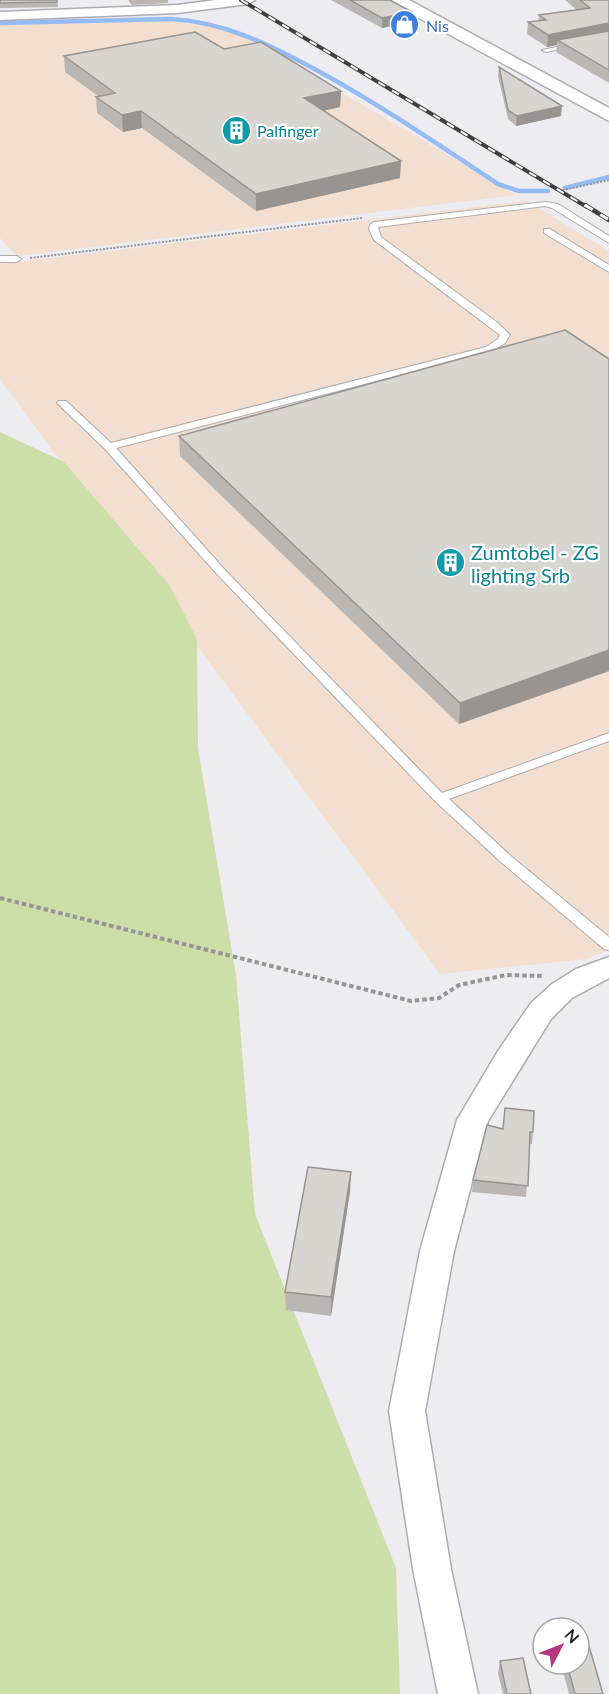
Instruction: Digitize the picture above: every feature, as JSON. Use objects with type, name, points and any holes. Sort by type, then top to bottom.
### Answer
[{"type":"main road","points":[[397,0],[609,115]]},
{"type":"main road","points":[[419,0],[609,103]]},
{"type":"street","points":[[7,0],[4,16],[68,14],[126,6],[196,7],[248,0]]},
{"type":"street","points":[[60,0],[68,14]]},
{"type":"street","points":[[458,1694],[432,1569],[407,1411],[437,1251],[473,1120],[508,1059],[541,1011],[562,991],[597,972]]},
{"type":"lane","points":[[546,50],[609,38]]},
{"type":"lane","points":[[110,447],[489,349],[502,341],[505,335],[377,238],[373,229],[374,225],[535,204],[555,206],[609,240]]},
{"type":"lane","points":[[547,231],[609,269]]},
{"type":"lane","points":[[595,260],[609,257]]},
{"type":"lane","points":[[0,259],[17,259]]},
{"type":"lane","points":[[62,403],[110,447],[221,572],[440,798],[507,860],[609,945]]},
{"type":"lane","points":[[440,798],[609,737]]},
{"type":"path","points":[[549,192],[609,180]]},
{"type":"path","points":[[17,259],[368,217]]},
{"type":"path","points":[[0,898],[411,1001],[439,998],[459,985],[506,975],[597,972]]},
{"type":"shaded area","points":[[167,21],[216,27],[247,37],[516,195],[17,256],[0,238],[0,22]]},
{"type":"shaded area","points":[[527,201],[609,251],[609,950],[587,959],[440,974],[0,379],[0,264]]},
{"type":"green space","points":[[0,432],[64,462],[170,586],[197,639],[198,748],[236,975],[255,1214],[396,1568],[400,1694],[0,1694]]},
{"type":"building","points":[[0,0],[57,0],[57,2],[0,3]]},
{"type":"building","points":[[350,0],[390,0],[412,12],[382,18]]},
{"type":"building","points":[[580,0],[609,0],[609,23],[548,35],[528,22],[546,20],[539,15],[590,8]]},
{"type":"building","points":[[609,31],[609,70],[557,40]]},
{"type":"building","name":"Palfinger","points":[[195,32],[224,49],[261,42],[341,91],[304,98],[401,161],[256,194],[141,111],[122,115],[96,97],[115,93],[64,56]]},
{"type":"building","points":[[499,67],[562,106],[517,116],[508,110]]},
{"type":"building","name":"Zumtobel - ZG lighting Srb","points":[[565,330],[609,359],[609,650],[460,703],[179,436]]},
{"type":"building","points":[[505,1108],[534,1111],[533,1132],[530,1132],[528,1186],[473,1180],[487,1125],[503,1129]]},
{"type":"building","points":[[308,1167],[351,1172],[331,1297],[285,1292]]},
{"type":"building","points":[[591,1653],[603,1694],[575,1694],[570,1676],[591,1676]]},
{"type":"building","points":[[523,1658],[531,1694],[507,1694],[500,1661]]},
{"type":"waterway","points":[[0,23],[171,19],[230,30],[284,53],[343,85],[498,184],[519,191],[548,191]]},
{"type":"waterway","points":[[565,188],[609,177]]},
{"type":"railway","points":[[241,0],[587,207]]},
{"type":"railway","points":[[585,205],[609,220]]},
{"type":"place","name":"Nis","points":[[405,25]]},
{"type":"place","name":"Palfinger","points":[[236,130]]},
{"type":"place","name":"Zumtobel - ZG lighting Srb","points":[[450,563]]}]
